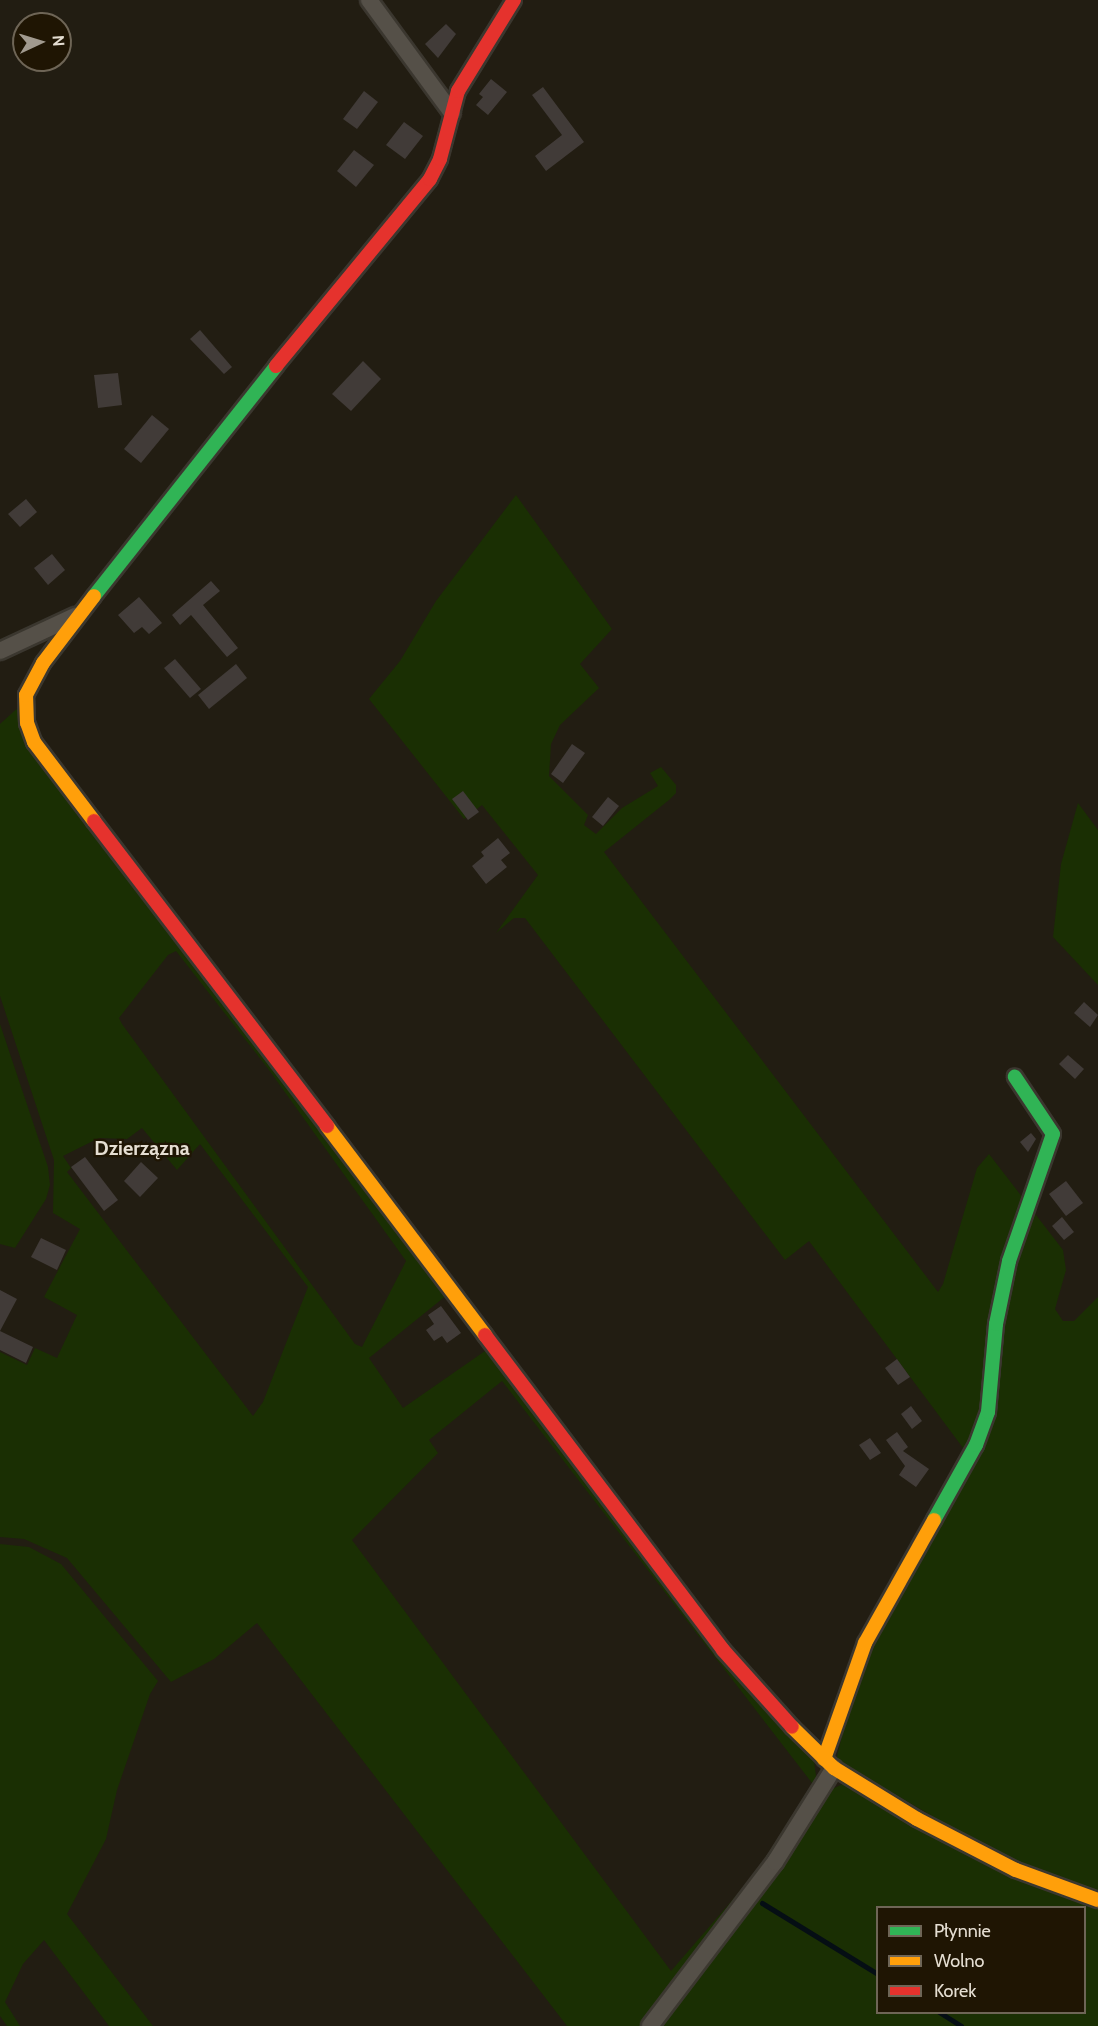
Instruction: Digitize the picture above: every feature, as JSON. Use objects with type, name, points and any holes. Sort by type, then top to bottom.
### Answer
[{"type":"street","points":[[369,0],[452,113]]},
{"type":"street","points":[[514,0],[458,91],[440,159],[429,179],[209,447],[82,612],[31,683],[26,717],[34,742],[723,1650],[829,1764],[964,1845],[1098,1900]]},
{"type":"street","points":[[0,651],[82,612]]},
{"type":"street","points":[[650,2026],[775,1862],[829,1764],[865,1643],[976,1445],[988,1412],[996,1324],[1009,1261],[1053,1134],[1015,1077]]},
{"type":"green space","points":[[516,495],[612,629],[580,664],[599,688],[560,725],[551,744],[549,776],[588,815],[584,825],[596,834],[622,808],[658,786],[650,773],[661,767],[676,785],[676,793],[669,800],[604,852],[938,1292],[943,1284],[977,1168],[989,1154],[1063,1250],[1066,1270],[1055,1309],[1063,1321],[1074,1321],[1098,1297],[1098,1894],[1008,1860],[836,1760],[857,1676],[972,1460],[809,1241],[785,1260],[525,918],[514,918],[496,933],[538,875],[482,805],[464,819],[369,699],[400,661],[436,601]]},
{"type":"green space","points":[[22,704],[23,724],[447,1295],[369,1358],[403,1408],[485,1351],[814,1761],[817,1783],[785,1840],[646,2026],[567,2026],[257,1623],[214,1659],[171,1682],[67,1558],[24,1539],[0,1537],[0,1352],[27,1365],[35,1348],[57,1358],[77,1315],[44,1297],[80,1229],[53,1213],[54,1160],[0,996],[0,724]],"holes":[[[176,951],[269,1070],[406,1261],[362,1347],[355,1344],[119,1018],[168,955]],[[142,1128],[177,1170],[200,1144],[308,1287],[263,1402],[253,1416],[67,1172],[71,1168],[63,1156],[99,1138],[127,1139]],[[502,1381],[812,1783],[811,1791],[754,1875],[671,1971],[352,1540],[438,1453],[429,1440]]]},
{"type":"green space","points":[[1078,803],[1098,830],[1098,985],[1053,937],[1061,864]]},
{"type":"green space","points":[[0,1024],[48,1167],[50,1185],[46,1199],[15,1248],[0,1244]]},
{"type":"green space","points":[[0,1544],[29,1547],[61,1564],[158,1681],[150,1694],[117,1790],[106,1839],[67,1914],[153,2026],[109,2026],[44,1940],[23,1964],[5,2002],[20,2026],[7,2026],[0,2016]]},
{"type":"green space","points":[[843,1784],[1098,1905],[1098,2026],[656,2026],[832,1789]]},
{"type":"building","points":[[446,24],[456,34],[438,58],[425,44]]},
{"type":"building","points":[[491,79],[507,92],[488,115],[476,105],[483,97],[479,94]]},
{"type":"building","points":[[543,87],[584,142],[546,171],[535,156],[562,135],[532,95]]},
{"type":"building","points":[[364,91],[378,102],[357,129],[343,119]]},
{"type":"building","points":[[404,122],[423,136],[405,159],[386,145]]},
{"type":"building","points":[[354,150],[374,165],[356,187],[337,171]]},
{"type":"building","points":[[200,330],[232,367],[224,374],[190,339]]},
{"type":"building","points":[[363,361],[381,379],[351,411],[332,394]]},
{"type":"building","points":[[118,373],[122,405],[98,408],[94,375]]},
{"type":"building","points":[[152,415],[169,429],[141,463],[124,449]]},
{"type":"building","points":[[26,499],[37,512],[20,527],[8,514]]},
{"type":"building","points":[[52,554],[65,570],[48,585],[34,568]]},
{"type":"building","points":[[211,581],[220,591],[203,605],[238,648],[227,657],[191,615],[180,625],[172,615]]},
{"type":"building","points":[[139,597],[162,623],[149,634],[142,627],[134,633],[118,615]]},
{"type":"building","points":[[175,659],[201,689],[190,698],[164,668]]},
{"type":"building","points":[[236,664],[247,678],[209,709],[198,695]]},
{"type":"building","points":[[572,744],[585,753],[563,783],[551,774]]},
{"type":"building","points":[[463,791],[479,812],[468,820],[452,799]]},
{"type":"building","points":[[608,797],[619,806],[603,826],[592,817]]},
{"type":"building","points":[[498,838],[510,853],[501,860],[507,867],[486,884],[472,866],[484,856],[481,852]]},
{"type":"building","points":[[1084,1002],[1098,1015],[1090,1027],[1074,1013]]},
{"type":"building","points":[[1068,1055],[1084,1069],[1075,1079],[1059,1064]]},
{"type":"building","points":[[1031,1133],[1036,1139],[1028,1152],[1020,1142]]},
{"type":"building","points":[[85,1157],[118,1200],[104,1211],[71,1167]]},
{"type":"building","points":[[141,1162],[158,1178],[140,1197],[124,1181]]},
{"type":"building","points":[[1066,1181],[1083,1203],[1066,1216],[1049,1194]]},
{"type":"building","points":[[1062,1217],[1074,1232],[1064,1240],[1052,1226]]},
{"type":"building","points":[[41,1238],[66,1250],[57,1270],[31,1257]]},
{"type":"building","points":[[0,1290],[17,1299],[0,1331]]},
{"type":"building","points":[[441,1306],[461,1333],[447,1343],[442,1336],[434,1341],[426,1330],[434,1324],[428,1315]]},
{"type":"building","points":[[0,1331],[33,1347],[26,1363],[0,1350]]},
{"type":"building","points":[[897,1359],[910,1377],[898,1385],[885,1368]]},
{"type":"building","points":[[911,1406],[922,1421],[912,1429],[901,1414]]},
{"type":"building","points":[[897,1432],[908,1447],[903,1451],[929,1469],[916,1487],[899,1475],[905,1466],[886,1440]]},
{"type":"building","points":[[870,1438],[881,1453],[870,1460],[859,1445]]},
{"type":"waterway","points":[[762,1903],[876,1973]]},
{"type":"waterway","points":[[942,2014],[961,2026]]},
{"type":"traffic: fast","points":[[94,596],[276,366]]},
{"type":"traffic: fast","points":[[934,1520],[976,1445],[988,1412],[996,1324],[1009,1261],[1053,1134],[1015,1077]]},
{"type":"traffic: slow","points":[[94,596],[43,663],[26,695],[27,723],[34,742],[94,821]]},
{"type":"traffic: slow","points":[[327,1126],[485,1335]]},
{"type":"traffic: slow","points":[[824,1759],[865,1643],[934,1520]]},
{"type":"traffic: slow","points":[[792,1727],[834,1768],[917,1819],[1016,1870],[1098,1900]]},
{"type":"traffic: jam","points":[[276,366],[430,179],[440,159],[458,91],[514,0]]},
{"type":"traffic: jam","points":[[94,821],[327,1126]]},
{"type":"traffic: jam","points":[[485,1335],[723,1650],[792,1727]]},
{"type":"district","name":"Dzierzązna","points":[[142,1148]]}]
